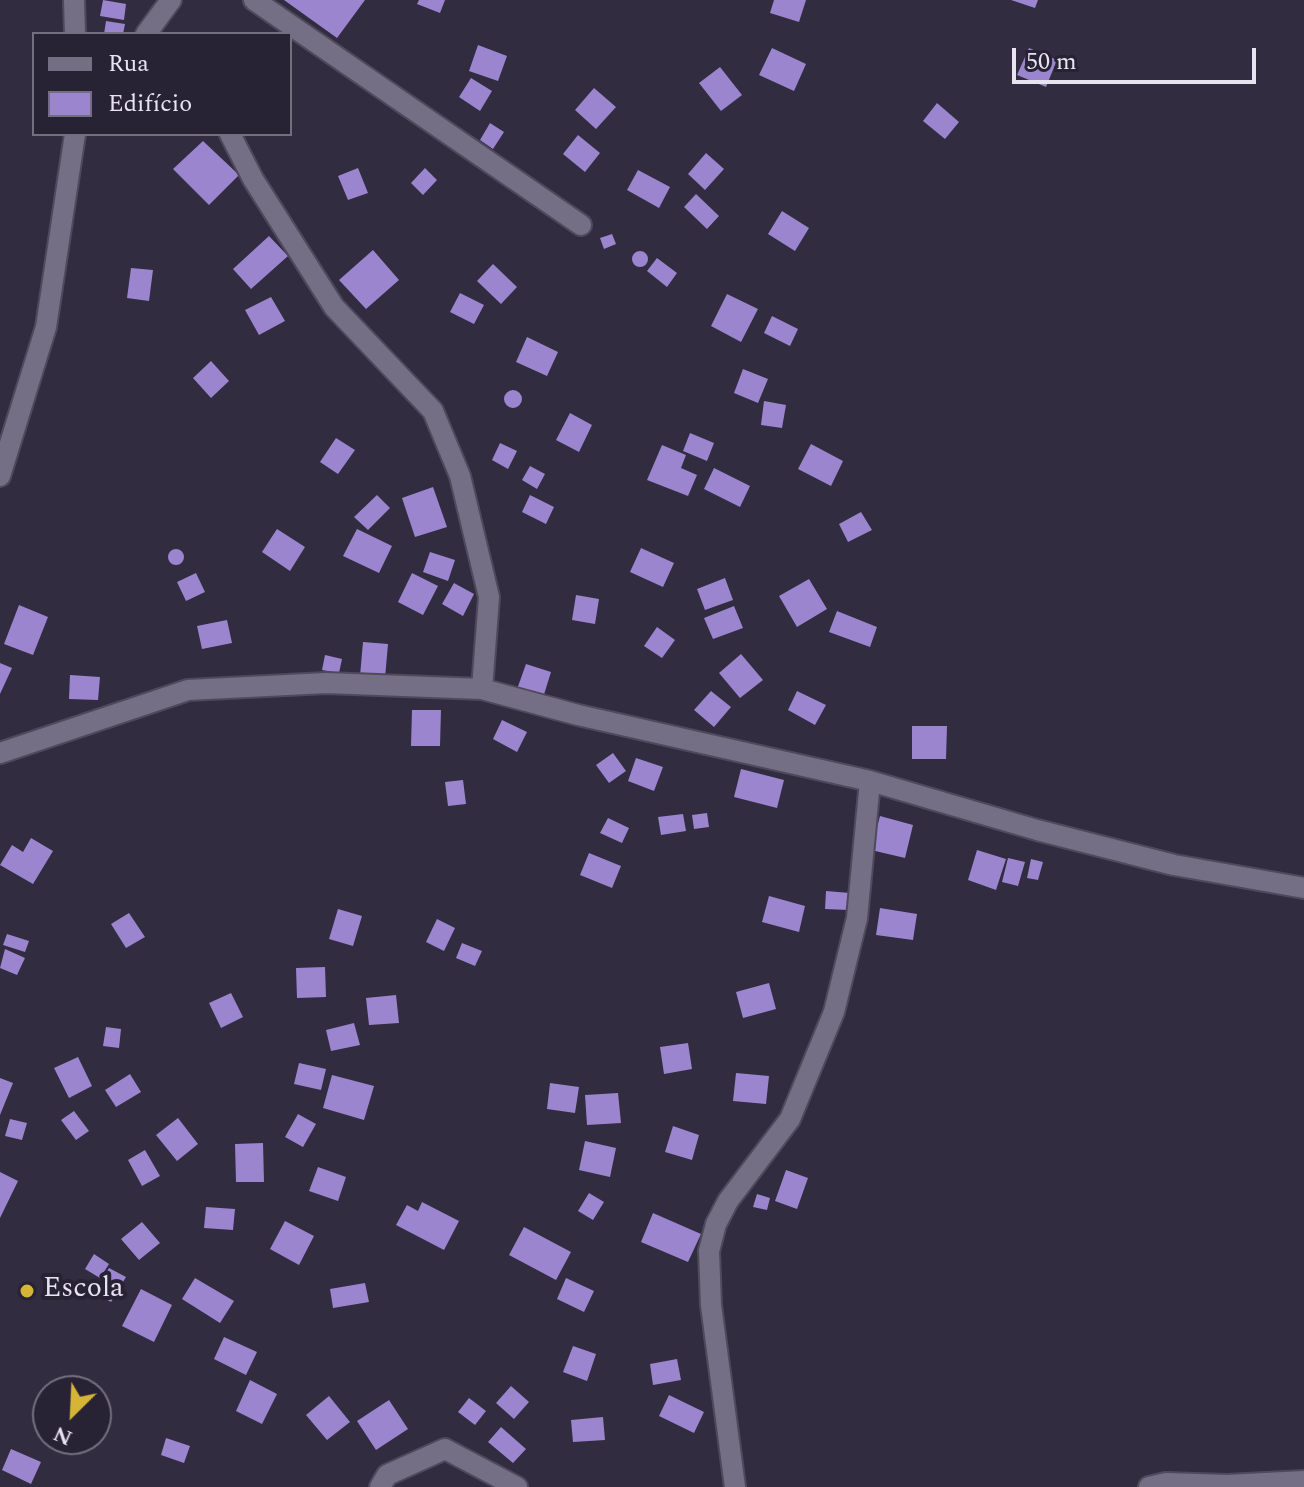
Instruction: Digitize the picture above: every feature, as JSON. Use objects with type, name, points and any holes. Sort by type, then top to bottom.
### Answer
[{"type":"street","points":[[74,0],[75,32]]},
{"type":"street","points":[[147,32],[171,0]]},
{"type":"street","points":[[254,0],[581,225]]},
{"type":"street","points":[[0,476],[46,327],[75,136]]},
{"type":"street","points":[[231,136],[253,179],[334,307],[433,411],[460,476],[489,597],[482,689]]},
{"type":"street","points":[[0,753],[188,690],[326,683],[482,689],[578,715],[870,781],[1037,830],[1174,865],[1304,888]]},
{"type":"street","points":[[735,1487],[711,1305],[709,1251],[716,1224],[728,1201],[790,1119],[834,1012],[857,918],[870,781]]},
{"type":"street","points":[[380,1487],[387,1475],[445,1449],[517,1487]]},
{"type":"street","points":[[1149,1487],[1166,1483],[1227,1485],[1304,1481]]},
{"type":"building","points":[[103,0],[126,4],[124,20],[100,16]]},
{"type":"building","points":[[284,0],[365,0],[337,38]]},
{"type":"building","points":[[419,0],[445,0],[440,13],[417,4]]},
{"type":"building","points":[[774,0],[806,0],[799,22],[770,13]]},
{"type":"building","points":[[1011,0],[1038,0],[1035,8]]},
{"type":"building","points":[[106,21],[125,24],[123,32],[104,32]]},
{"type":"building","points":[[478,45],[507,56],[498,81],[469,71]]},
{"type":"building","points":[[772,48],[806,64],[794,91],[759,75]]},
{"type":"building","points":[[1029,48],[1057,60],[1046,87],[1017,75]]},
{"type":"building","points":[[720,67],[742,95],[721,111],[699,83]]},
{"type":"building","points":[[471,78],[492,91],[480,111],[459,97]]},
{"type":"building","points":[[594,88],[616,107],[596,129],[575,110]]},
{"type":"building","points":[[937,103],[959,122],[945,139],[923,121]]},
{"type":"building","points":[[490,123],[504,132],[493,149],[480,140]]},
{"type":"building","points":[[578,135],[600,153],[585,172],[563,154]]},
{"type":"building","points":[[203,141],[239,175],[209,205],[173,169]]},
{"type":"building","points":[[706,153],[724,169],[705,190],[688,174]]},
{"type":"building","points":[[358,168],[368,193],[348,200],[338,176]]},
{"type":"building","points":[[425,168],[437,180],[423,195],[411,183]]},
{"type":"building","points":[[638,170],[670,187],[659,208],[627,190]]},
{"type":"building","points":[[696,194],[719,216],[707,229],[684,207]]},
{"type":"building","points":[[782,211],[809,228],[795,251],[768,234]]},
{"type":"building","points":[[612,234],[616,244],[604,249],[600,238]]},
{"type":"building","points":[[269,236],[288,256],[251,289],[233,269]]},
{"type":"building","points":[[373,250],[399,280],[366,309],[339,280]]},
{"type":"building","points":[[640,251],[648,259],[640,267],[632,259]]},
{"type":"building","points":[[657,258],[677,273],[667,287],[647,271]]},
{"type":"building","points":[[493,264],[517,287],[501,304],[477,281]]},
{"type":"building","points":[[131,268],[153,270],[149,301],[127,298]]},
{"type":"building","points":[[460,293],[484,305],[474,324],[450,312]]},
{"type":"building","points":[[727,294],[758,309],[741,342],[711,326]]},
{"type":"building","points":[[271,297],[285,321],[259,335],[245,310]]},
{"type":"building","points":[[772,316],[798,329],[790,346],[764,333]]},
{"type":"building","points":[[527,337],[558,352],[547,376],[516,362]]},
{"type":"building","points":[[211,361],[229,381],[211,398],[193,378]]},
{"type":"building","points":[[743,369],[768,379],[758,403],[734,393]]},
{"type":"building","points":[[509,390],[517,390],[522,399],[520,406],[509,408],[504,403],[504,395]]},
{"type":"building","points":[[764,401],[786,405],[782,428],[761,425]]},
{"type":"building","points":[[570,413],[592,425],[579,452],[556,440]]},
{"type":"building","points":[[690,433],[714,443],[707,461],[683,451]]},
{"type":"building","points":[[336,438],[355,450],[338,474],[320,462]]},
{"type":"building","points":[[500,443],[517,451],[508,469],[492,460]]},
{"type":"building","points":[[811,444],[843,461],[831,486],[798,469]]},
{"type":"building","points":[[662,445],[686,455],[681,468],[697,475],[688,496],[647,480]]},
{"type":"building","points":[[530,466],[545,474],[537,489],[522,480]]},
{"type":"building","points":[[714,468],[750,486],[740,507],[704,489]]},
{"type":"building","points":[[433,487],[447,527],[415,537],[402,498]]},
{"type":"building","points":[[377,495],[390,508],[368,530],[354,517]]},
{"type":"building","points":[[530,495],[554,507],[546,524],[522,512]]},
{"type":"building","points":[[861,512],[872,530],[848,542],[839,524]]},
{"type":"building","points":[[277,529],[305,547],[290,571],[262,552]]},
{"type":"building","points":[[357,529],[392,546],[379,573],[343,556]]},
{"type":"building","points":[[641,548],[674,563],[663,587],[630,572]]},
{"type":"building","points":[[176,549],[182,551],[182,563],[176,565],[170,563],[168,557],[170,551]]},
{"type":"building","points":[[430,552],[455,560],[448,581],[423,572]]},
{"type":"building","points":[[196,573],[205,592],[186,601],[177,582]]},
{"type":"building","points":[[412,573],[438,586],[423,615],[398,602]]},
{"type":"building","points":[[725,578],[733,600],[705,610],[697,589]]},
{"type":"building","points":[[809,579],[827,609],[797,627],[779,596]]},
{"type":"building","points":[[454,583],[474,594],[463,616],[442,604]]},
{"type":"building","points":[[576,595],[599,599],[595,624],[572,620]]},
{"type":"building","points":[[19,605],[48,617],[33,655],[4,644]]},
{"type":"building","points":[[734,606],[743,628],[713,639],[704,618]]},
{"type":"building","points":[[837,611],[877,627],[870,647],[829,632]]},
{"type":"building","points":[[227,620],[232,643],[202,649],[197,626]]},
{"type":"building","points":[[657,627],[675,640],[662,658],[644,646]]},
{"type":"building","points":[[363,642],[388,644],[385,678],[360,676]]},
{"type":"building","points":[[741,654],[763,680],[740,698],[719,673]]},
{"type":"building","points":[[325,655],[342,659],[339,673],[322,670]]},
{"type":"building","points":[[0,663],[12,668],[0,694]]},
{"type":"building","points":[[526,664],[551,672],[542,701],[516,692]]},
{"type":"building","points":[[70,675],[100,677],[98,700],[69,699]]},
{"type":"building","points":[[711,691],[731,707],[714,727],[694,710]]},
{"type":"building","points":[[797,691],[826,705],[815,725],[788,710]]},
{"type":"building","points":[[412,710],[441,710],[440,746],[411,746]]},
{"type":"building","points":[[502,720],[527,732],[517,752],[493,739]]},
{"type":"building","points":[[912,726],[947,726],[946,759],[912,759]]},
{"type":"building","points":[[613,753],[626,771],[609,783],[596,765]]},
{"type":"building","points":[[636,758],[663,767],[654,791],[628,781]]},
{"type":"building","points":[[741,769],[784,780],[777,808],[734,797]]},
{"type":"building","points":[[463,780],[466,804],[448,806],[445,782]]},
{"type":"building","points":[[707,813],[709,827],[694,829],[692,815]]},
{"type":"building","points":[[683,814],[686,831],[661,835],[658,817]]},
{"type":"building","points":[[880,816],[913,825],[905,858],[871,850]]},
{"type":"building","points":[[608,818],[629,828],[622,843],[600,833]]},
{"type":"building","points":[[31,838],[53,851],[33,884],[0,865],[12,845],[23,852]]},
{"type":"building","points":[[977,850],[1006,859],[996,890],[968,880]]},
{"type":"building","points":[[589,853],[621,866],[612,888],[580,875]]},
{"type":"building","points":[[1008,858],[1025,862],[1018,886],[1002,882]]},
{"type":"building","points":[[1031,859],[1043,862],[1038,880],[1027,878]]},
{"type":"building","points":[[826,891],[850,893],[849,910],[825,909]]},
{"type":"building","points":[[769,896],[805,906],[799,932],[762,922]]},
{"type":"building","points":[[880,908],[917,914],[913,940],[876,935]]},
{"type":"building","points":[[338,909],[362,916],[353,946],[329,939]]},
{"type":"building","points":[[129,913],[145,937],[126,948],[111,924]]},
{"type":"building","points":[[437,919],[455,928],[444,951],[426,942]]},
{"type":"building","points":[[7,934],[29,941],[25,952],[3,945]]},
{"type":"building","points":[[462,943],[482,951],[475,966],[456,958]]},
{"type":"building","points":[[5,949],[25,958],[17,975],[0,968]]},
{"type":"building","points":[[325,967],[326,997],[297,998],[296,968]]},
{"type":"building","points":[[769,983],[776,1009],[743,1018],[736,992]]},
{"type":"building","points":[[231,993],[243,1017],[221,1028],[209,1003]]},
{"type":"building","points":[[396,995],[399,1023],[369,1025],[366,998]]},
{"type":"building","points":[[354,1023],[360,1045],[331,1051],[326,1030]]},
{"type":"building","points":[[106,1027],[121,1029],[119,1048],[103,1046]]},
{"type":"building","points":[[688,1043],[692,1069],[664,1074],[660,1047]]},
{"type":"building","points":[[78,1057],[92,1086],[69,1098],[54,1068]]},
{"type":"building","points":[[299,1063],[326,1069],[321,1090],[294,1084]]},
{"type":"building","points":[[736,1073],[769,1076],[766,1104],[733,1101]]},
{"type":"building","points":[[130,1074],[141,1092],[116,1107],[105,1090]]},
{"type":"building","points":[[332,1075],[374,1086],[364,1120],[323,1108]]},
{"type":"building","points":[[0,1078],[13,1083],[0,1115]]},
{"type":"building","points":[[550,1083],[579,1087],[575,1113],[547,1109]]},
{"type":"building","points":[[618,1093],[621,1123],[587,1125],[585,1095]]},
{"type":"building","points":[[74,1111],[89,1131],[76,1140],[61,1120]]},
{"type":"building","points":[[298,1114],[316,1124],[303,1147],[285,1137]]},
{"type":"building","points":[[178,1118],[198,1144],[177,1161],[156,1135]]},
{"type":"building","points":[[10,1119],[27,1123],[22,1140],[5,1136]]},
{"type":"building","points":[[673,1126],[699,1135],[692,1160],[665,1152]]},
{"type":"building","points":[[585,1141],[616,1148],[610,1177],[579,1170]]},
{"type":"building","points":[[263,1143],[264,1182],[236,1182],[235,1144]]},
{"type":"building","points":[[145,1150],[160,1176],[142,1186],[128,1160]]},
{"type":"building","points":[[318,1167],[346,1177],[338,1201],[309,1191]]},
{"type":"building","points":[[786,1170],[808,1178],[797,1209],[775,1201]]},
{"type":"building","points":[[0,1172],[18,1181],[0,1218]]},
{"type":"building","points":[[589,1193],[604,1202],[593,1220],[578,1211]]},
{"type":"building","points":[[757,1194],[770,1198],[767,1210],[753,1207]]},
{"type":"building","points":[[422,1202],[459,1221],[444,1250],[396,1225],[407,1205],[418,1211]]},
{"type":"building","points":[[206,1207],[235,1209],[233,1230],[204,1228]]},
{"type":"building","points":[[653,1213],[701,1234],[688,1262],[641,1242]]},
{"type":"building","points":[[285,1221],[314,1236],[299,1265],[270,1249]]},
{"type":"building","points":[[142,1222],[160,1243],[139,1260],[121,1239]]},
{"type":"building","points":[[524,1227],[571,1252],[556,1280],[509,1255]]},
{"type":"building","points":[[94,1254],[109,1264],[100,1278],[85,1269]]},
{"type":"building","points":[[109,1268],[126,1277],[111,1302],[95,1293]]},
{"type":"building","points":[[195,1278],[234,1301],[220,1323],[182,1299]]},
{"type":"building","points":[[566,1278],[594,1291],[584,1312],[557,1299]]},
{"type":"building","points":[[365,1283],[369,1302],[333,1308],[330,1289]]},
{"type":"building","points":[[141,1289],[172,1305],[154,1342],[122,1326]]},
{"type":"building","points":[[224,1337],[257,1352],[246,1375],[214,1359]]},
{"type":"building","points":[[573,1346],[596,1354],[587,1381],[563,1372]]},
{"type":"building","points":[[677,1359],[681,1380],[653,1385],[650,1364]]},
{"type":"building","points":[[250,1380],[277,1394],[262,1424],[236,1411]]},
{"type":"building","points":[[511,1386],[529,1402],[514,1419],[496,1403]]},
{"type":"building","points":[[669,1395],[704,1412],[694,1433],[659,1416]]},
{"type":"building","points":[[329,1396],[350,1422],[327,1440],[306,1415]]},
{"type":"building","points":[[469,1398],[486,1411],[475,1425],[458,1412]]},
{"type":"building","points":[[389,1400],[408,1429],[376,1450],[357,1421]]},
{"type":"building","points":[[603,1417],[605,1440],[573,1442],[571,1420]]},
{"type":"building","points":[[501,1427],[526,1449],[513,1463],[488,1442]]},
{"type":"building","points":[[166,1438],[190,1446],[184,1463],[161,1455]]},
{"type":"building","points":[[11,1449],[41,1462],[31,1484],[2,1470]]},
{"type":"place","name":"Escola","points":[[27,1291]]}]
